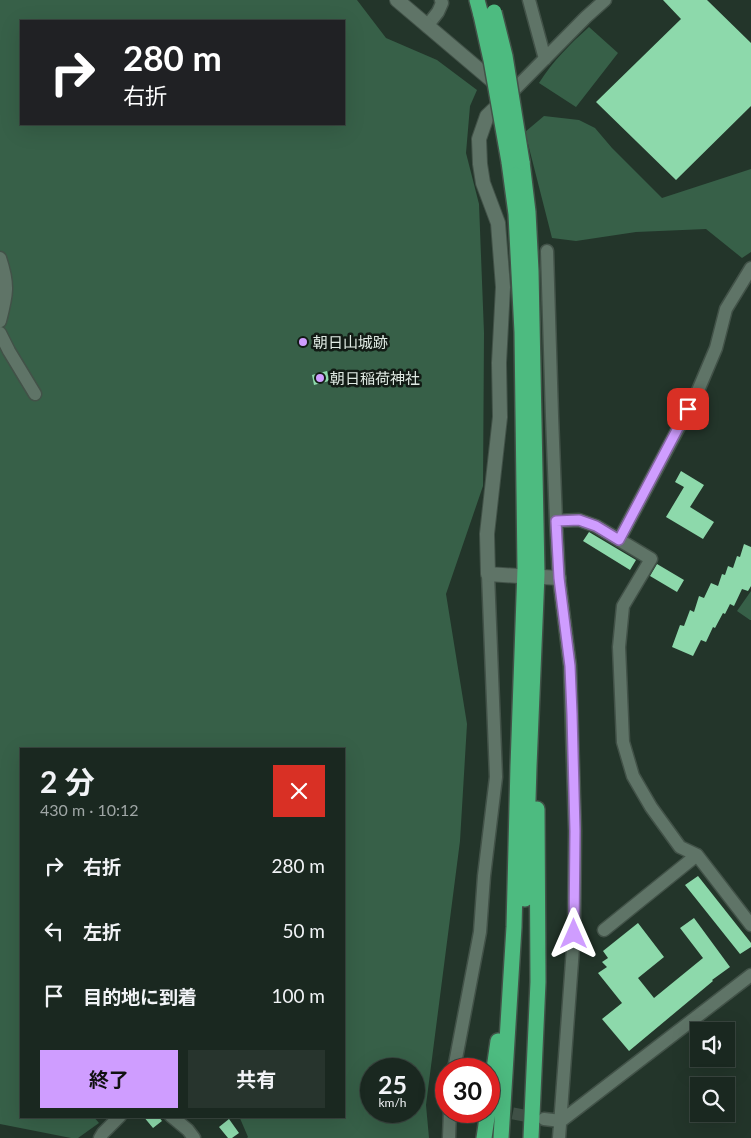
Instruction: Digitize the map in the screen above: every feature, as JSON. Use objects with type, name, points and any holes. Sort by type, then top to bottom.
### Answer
[{"type":"highway","points":[[477,0],[489,9],[505,56],[516,162],[516,214],[522,332],[525,569],[514,911],[501,1138]]},
{"type":"highway","points":[[511,1138],[524,928],[536,574],[528,212],[516,162]]},
{"type":"highway","points":[[531,1138],[538,982],[537,782],[532,698]]},
{"type":"highway","points":[[495,1058],[514,911]]},
{"type":"highway","points":[[484,1138],[486,1123]]},
{"type":"street","points":[[396,0],[509,95]]},
{"type":"street","points":[[427,26],[438,12],[442,0]]},
{"type":"street","points":[[529,0],[545,59]]},
{"type":"street","points":[[456,1058],[480,932],[484,876],[496,777],[488,534],[500,417],[503,287],[498,223],[484,183],[478,139],[487,116],[605,0]]},
{"type":"street","points":[[547,251],[556,521],[559,578],[570,666],[575,831],[574,934],[559,1138]]},
{"type":"street","points":[[0,258],[6,281],[6,297],[0,321]]},
{"type":"street","points":[[619,540],[697,393],[716,348],[726,309],[751,268]]},
{"type":"street","points":[[0,333],[34,394]]},
{"type":"street","points":[[556,521],[579,520],[596,526],[651,558],[623,606],[619,646],[623,742],[633,776],[651,807],[680,847],[696,854],[751,925]]},
{"type":"street","points":[[488,574],[519,576]]},
{"type":"street","points":[[544,577],[559,578]]},
{"type":"street","points":[[604,930],[696,854]]},
{"type":"street","points":[[544,1119],[561,1121],[751,975]]},
{"type":"street","points":[[100,1138],[118,1118]]},
{"type":"street","points":[[173,1118],[188,1130],[194,1138]]},
{"type":"street","points":[[449,1138],[450,1123]]},
{"type":"green space","points":[[0,0],[357,0],[386,38],[437,60],[477,90],[470,106],[466,153],[479,204],[484,333],[483,486],[446,594],[467,724],[460,841],[426,1105],[429,1138],[247,1138],[240,1118],[345,1118],[345,748],[20,748],[20,1118],[95,1118],[99,1123],[78,1138],[0,1124]]},
{"type":"green space","points":[[589,27],[618,53],[576,107],[539,83],[562,53]]},
{"type":"green space","points":[[544,116],[579,120],[595,128],[612,148],[662,198],[751,169],[751,252],[742,258],[706,229],[636,232],[576,241],[552,238],[525,132]]},
{"type":"green space","points":[[751,591],[751,620],[750,620],[737,611]]},
{"type":"building","points":[[663,0],[707,0],[751,43],[751,106],[676,180],[596,102],[681,19]]},
{"type":"building","name":"朝日稲荷神社","points":[[327,371],[329,381],[314,385],[312,375]]},
{"type":"building","points":[[681,471],[704,485],[690,507],[714,522],[703,539],[666,517],[684,487],[675,482]]},
{"type":"building","points":[[589,532],[636,560],[630,570],[583,541]]},
{"type":"building","points":[[744,544],[751,547],[751,586],[748,591],[742,589],[734,606],[730,604],[715,628],[713,627],[706,642],[701,640],[693,656],[672,647],[680,625],[684,626],[690,610],[694,612],[699,596],[704,598],[711,583],[718,586],[722,574],[725,575],[728,566],[733,568],[737,556],[740,557]]},
{"type":"building","points":[[657,564],[684,580],[677,592],[650,576]]},
{"type":"building","points":[[698,876],[751,943],[751,947],[740,954],[685,885]]},
{"type":"building","points":[[694,918],[730,967],[712,980],[629,1051],[602,1019],[622,1003],[598,973],[607,967],[602,962],[608,958],[603,951],[638,923],[664,957],[638,978],[654,998],[703,958],[680,928]]},
{"type":"building","points":[[145,1118],[160,1118],[162,1121],[153,1128]]},
{"type":"building","points":[[229,1119],[239,1133],[232,1138],[228,1138],[219,1127]]},
{"type":"tunnel","points":[[500,1111],[542,1119]]},
{"type":"place","name":"朝日山城跡","points":[[303,342]]},
{"type":"place","name":"朝日稲荷神社","points":[[320,378]]},
{"type":"route","points":[[574,934],[575,831],[570,666],[559,578],[556,521],[579,520],[596,526],[619,540],[688,409]]}]
